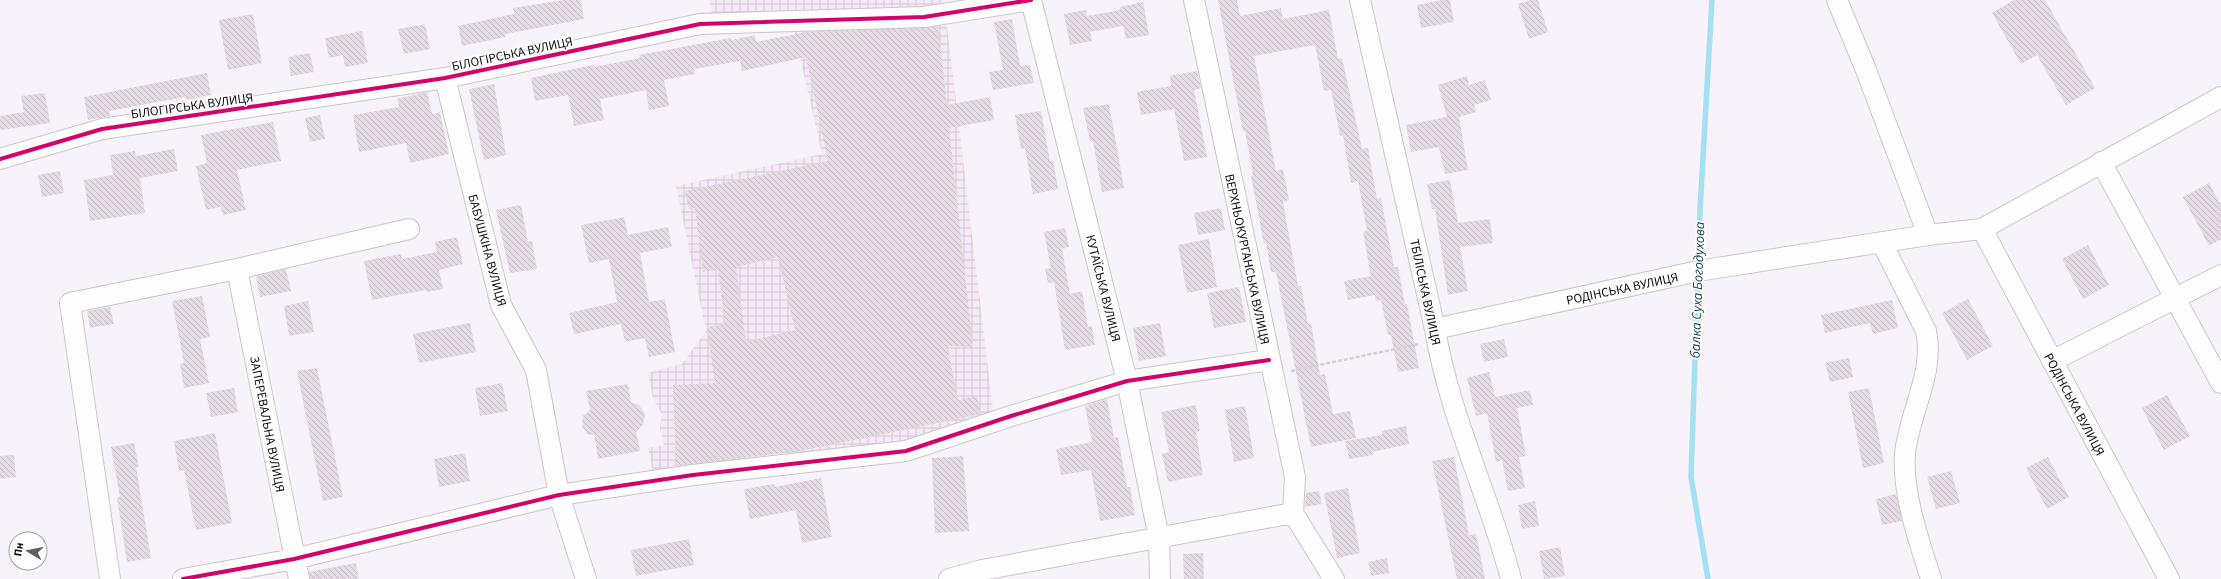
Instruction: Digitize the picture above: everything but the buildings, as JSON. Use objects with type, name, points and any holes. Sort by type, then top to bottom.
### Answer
[{"type":"street","name":"БІЛОГІРСЬКА ВУЛИЦЯ","points":[[0,159],[102,129],[445,78],[700,24],[924,17],[1031,0]]},
{"type":"street","name":"КУТАЇСЬКА ВУЛИЦЯ","points":[[1031,0],[1127,381],[1159,538],[1160,579]]},
{"type":"street","name":"ВЕРХНЬОКУРГАНСЬКА ВУЛИЦЯ","points":[[1194,0],[1295,477],[1293,514]]},
{"type":"street","name":"ТБІЛІСЬКА ВУЛИЦЯ","points":[[1360,0],[1446,384],[1502,547],[1511,579]]},
{"type":"street","points":[[1837,0],[1866,70],[1928,235]]},
{"type":"street","name":"БАБУШКІНА ВУЛИЦЯ","points":[[445,78],[501,305],[536,370],[559,495],[586,579]]},
{"type":"street","name":"РОДІНСЬКА ВУЛИЦЯ","points":[[1436,335],[1698,271],[1928,235],[1982,229],[2101,162],[2220,101]]},
{"type":"street","points":[[2101,162],[2221,383]]},
{"type":"street","points":[[110,579],[70,303],[237,269],[409,229]]},
{"type":"street","name":"РОДІНСЬКА ВУЛИЦЯ","points":[[1982,229],[2169,579]]},
{"type":"street","points":[[1882,243],[1926,331],[1930,346],[1926,376],[1908,435],[1904,469],[1907,488],[1931,579]]},
{"type":"street","name":"ЗАПЕРЕВАЛЬНА ВУЛИЦЯ","points":[[237,269],[299,579]]},
{"type":"street","points":[[2052,361],[2221,275]]},
{"type":"street","points":[[183,579],[294,559],[559,495],[693,475],[906,451],[1011,416],[1127,381],[1271,368]]},
{"type":"street","points":[[949,579],[982,570],[1293,514],[1334,579]]},
{"type":"path","points":[[1271,368],[1436,335]]},
{"type":"shaded area","points":[[709,0],[944,0],[994,419],[904,448],[654,477],[648,448],[664,445],[660,428],[662,414],[653,399],[648,373],[682,364],[706,331],[676,186],[822,154],[793,27],[713,19]]},
{"type":"waterway","name":"балка Суха Богодухова","points":[[1708,579],[1691,477],[1700,210],[1712,0]]},
{"type":"cycle path","points":[[0,159],[102,129],[445,78],[700,24],[924,17],[1031,0]]},
{"type":"cycle path","points":[[183,579],[294,559],[559,495],[693,475],[906,451],[1011,416],[1127,381],[1269,360]]}]
